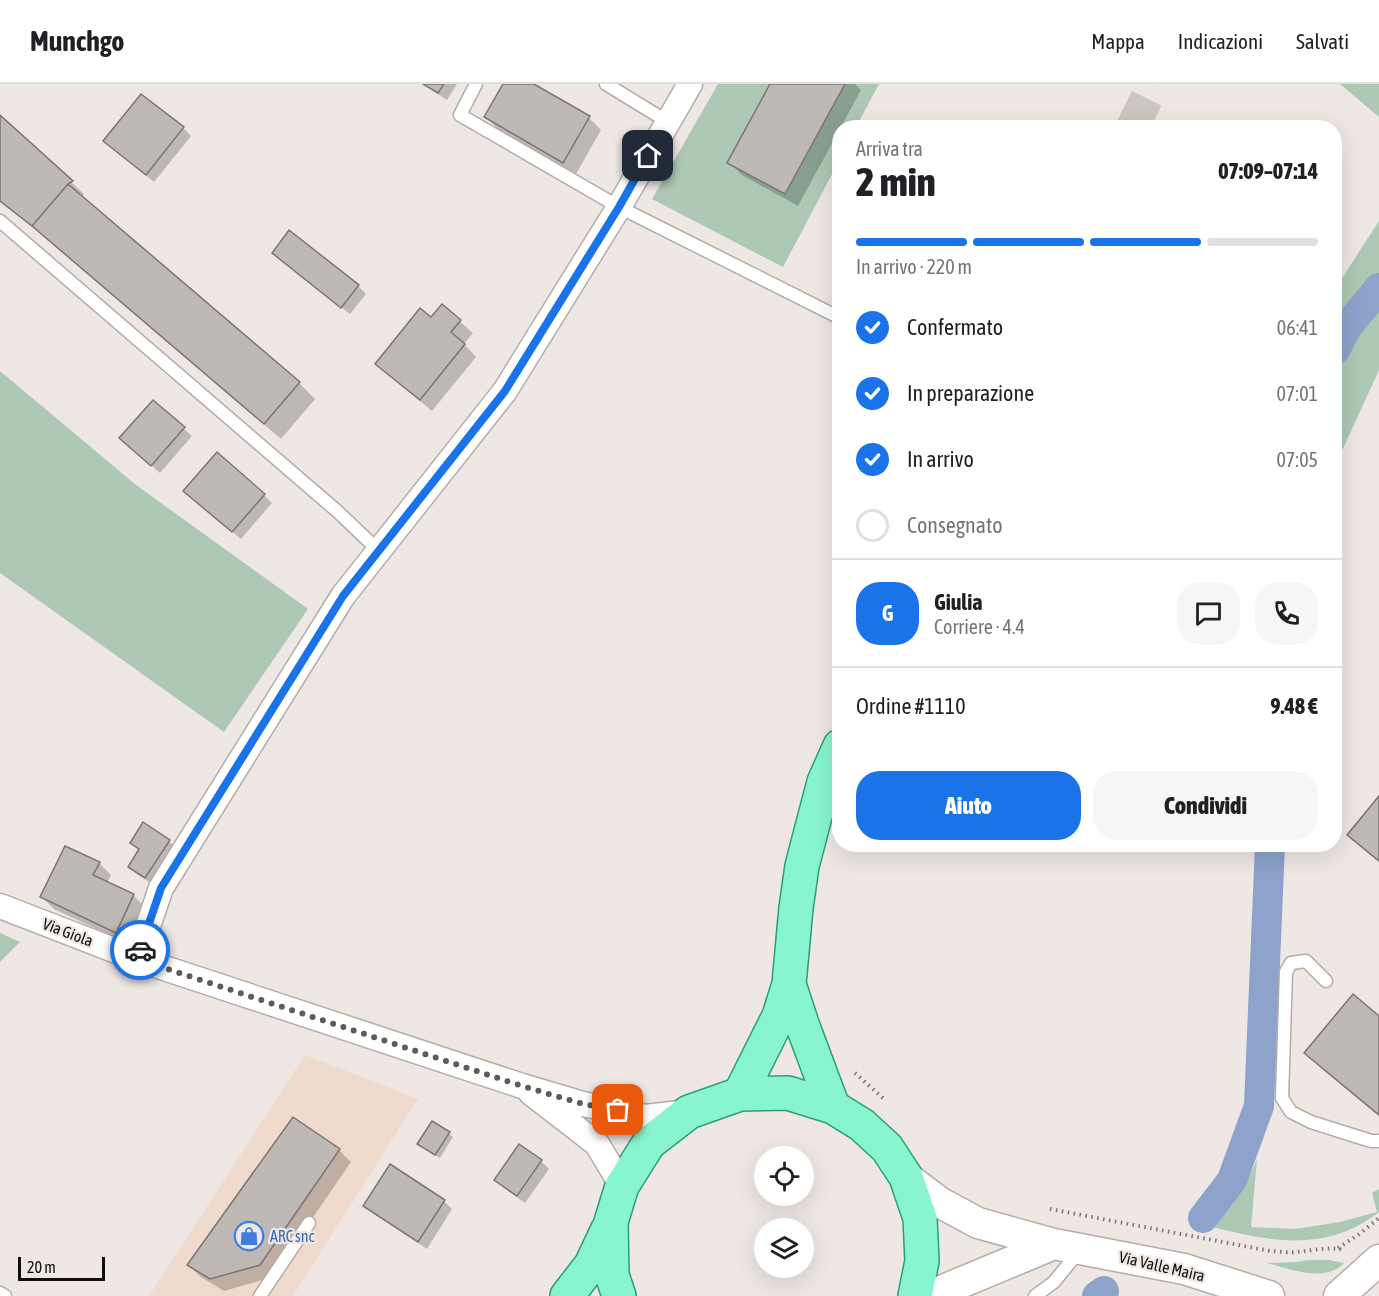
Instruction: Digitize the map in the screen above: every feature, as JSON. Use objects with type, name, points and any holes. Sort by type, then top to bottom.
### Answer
[{"type":"main road","points":[[740,1094],[779,1016],[789,984],[802,866],[824,782],[832,764]]},
{"type":"main road","points":[[789,984],[801,1024],[833,1107]]},
{"type":"main road","points":[[567,1296],[591,1265],[611,1222],[622,1186],[650,1143],[689,1112],[740,1094],[788,1093],[833,1107],[862,1125],[887,1148],[906,1177],[920,1218],[922,1261],[915,1296]]},
{"type":"main road","points":[[611,1222],[612,1275],[619,1296]]},
{"type":"street","points":[[137,959],[161,888],[343,596],[505,391],[619,207],[690,84]]},
{"type":"street","name":"Via Giola","points":[[0,906],[137,959],[522,1086],[583,1104],[646,1117],[689,1112]]},
{"type":"street","points":[[522,1086],[597,1144],[622,1186]]},
{"type":"street","name":"Via Valle Maira","points":[[906,1177],[939,1202],[978,1223],[1067,1246],[1184,1269],[1269,1296]]},
{"type":"street","points":[[929,1296],[1067,1246]]},
{"type":"street","points":[[1339,1296],[1379,1260]]},
{"type":"lane","points":[[476,84],[460,115],[619,207],[832,314]]},
{"type":"lane","points":[[606,84],[668,122]]},
{"type":"lane","points":[[0,221],[337,511],[379,551]]},
{"type":"lane","points":[[1326,981],[1306,961],[1291,963],[1286,972],[1282,1098],[1291,1112],[1311,1122],[1379,1142]]},
{"type":"lane","points":[[260,1296],[309,1223]]},
{"type":"lane","points":[[1035,1296],[1054,1282],[1067,1246]]},
{"type":"lane","points":[[0,1293],[5,1296]]},
{"type":"path","points":[[850,1068],[888,1103]]},
{"type":"path","points":[[1040,1208],[1270,1251],[1293,1252],[1337,1248],[1349,1251]]},
{"type":"path","points":[[1337,1248],[1379,1218]]},
{"type":"shaded area","points":[[305,1055],[418,1099],[293,1296],[149,1296]]},
{"type":"green space","points":[[718,84],[879,84],[860,120],[832,120],[832,174],[783,267],[652,199]]},
{"type":"green space","points":[[1340,84],[1379,84],[1379,117]]},
{"type":"green space","points":[[1379,221],[1379,370],[1342,451],[1342,278]]},
{"type":"green space","points":[[0,371],[136,485],[308,609],[224,732],[0,573]]},
{"type":"green space","points":[[0,933],[20,942],[0,962]]},
{"type":"green space","points":[[1257,1159],[1251,1227],[1295,1229],[1340,1222],[1377,1212],[1372,1193],[1379,1189],[1379,1212],[1339,1234],[1318,1239],[1275,1239],[1209,1226],[1237,1195],[1248,1179]]},
{"type":"green space","points":[[1308,1260],[1344,1263],[1328,1272],[1307,1273],[1267,1263],[1296,1262]]},
{"type":"building","points":[[423,84],[444,84],[438,93]]},
{"type":"building","points":[[503,84],[534,84],[590,116],[563,163],[484,117]]},
{"type":"building","points":[[770,84],[845,84],[785,194],[727,163]]},
{"type":"building","points":[[141,94],[184,127],[146,175],[103,141]]},
{"type":"building","points":[[0,115],[73,181],[32,226],[0,201]]},
{"type":"building","points":[[68,184],[300,382],[264,424],[32,226]]},
{"type":"building","points":[[289,230],[359,285],[341,308],[272,253]]},
{"type":"building","points":[[442,304],[461,320],[451,332],[465,344],[420,400],[375,364],[420,308],[431,317]]},
{"type":"building","points":[[153,400],[185,427],[151,466],[119,438]]},
{"type":"building","points":[[217,452],[265,494],[232,532],[183,491]]},
{"type":"building","points":[[1379,796],[1379,861],[1347,835]]},
{"type":"building","points":[[143,822],[170,840],[145,878],[128,867],[139,849],[130,843]]},
{"type":"building","points":[[65,846],[100,862],[93,875],[134,894],[116,933],[40,897]]},
{"type":"building","points":[[1353,994],[1379,1016],[1379,1115],[1304,1053]]},
{"type":"building","points":[[293,1117],[340,1149],[260,1265],[210,1279],[187,1265]]},
{"type":"building","points":[[432,1121],[450,1132],[435,1155],[417,1144]]},
{"type":"building","points":[[519,1144],[542,1160],[517,1196],[494,1180]]},
{"type":"building","points":[[390,1164],[445,1200],[418,1242],[363,1206]]},
{"type":"waterway","points":[[1342,337],[1347,327],[1379,288]]},
{"type":"waterway","points":[[1203,1218],[1232,1180],[1259,1106],[1270,852]]},
{"type":"waterway","points":[[1097,1296],[1104,1291]]},
{"type":"tunnel","points":[[1136,120],[1154,84]]},
{"type":"way so far","points":[[140,950],[137,959],[522,1086],[583,1104],[618,1110]]},
{"type":"place","name":"ARC snc","points":[[249,1236]]},
{"type":"route","points":[[140,950],[161,888],[343,596],[505,391],[648,156]]}]
